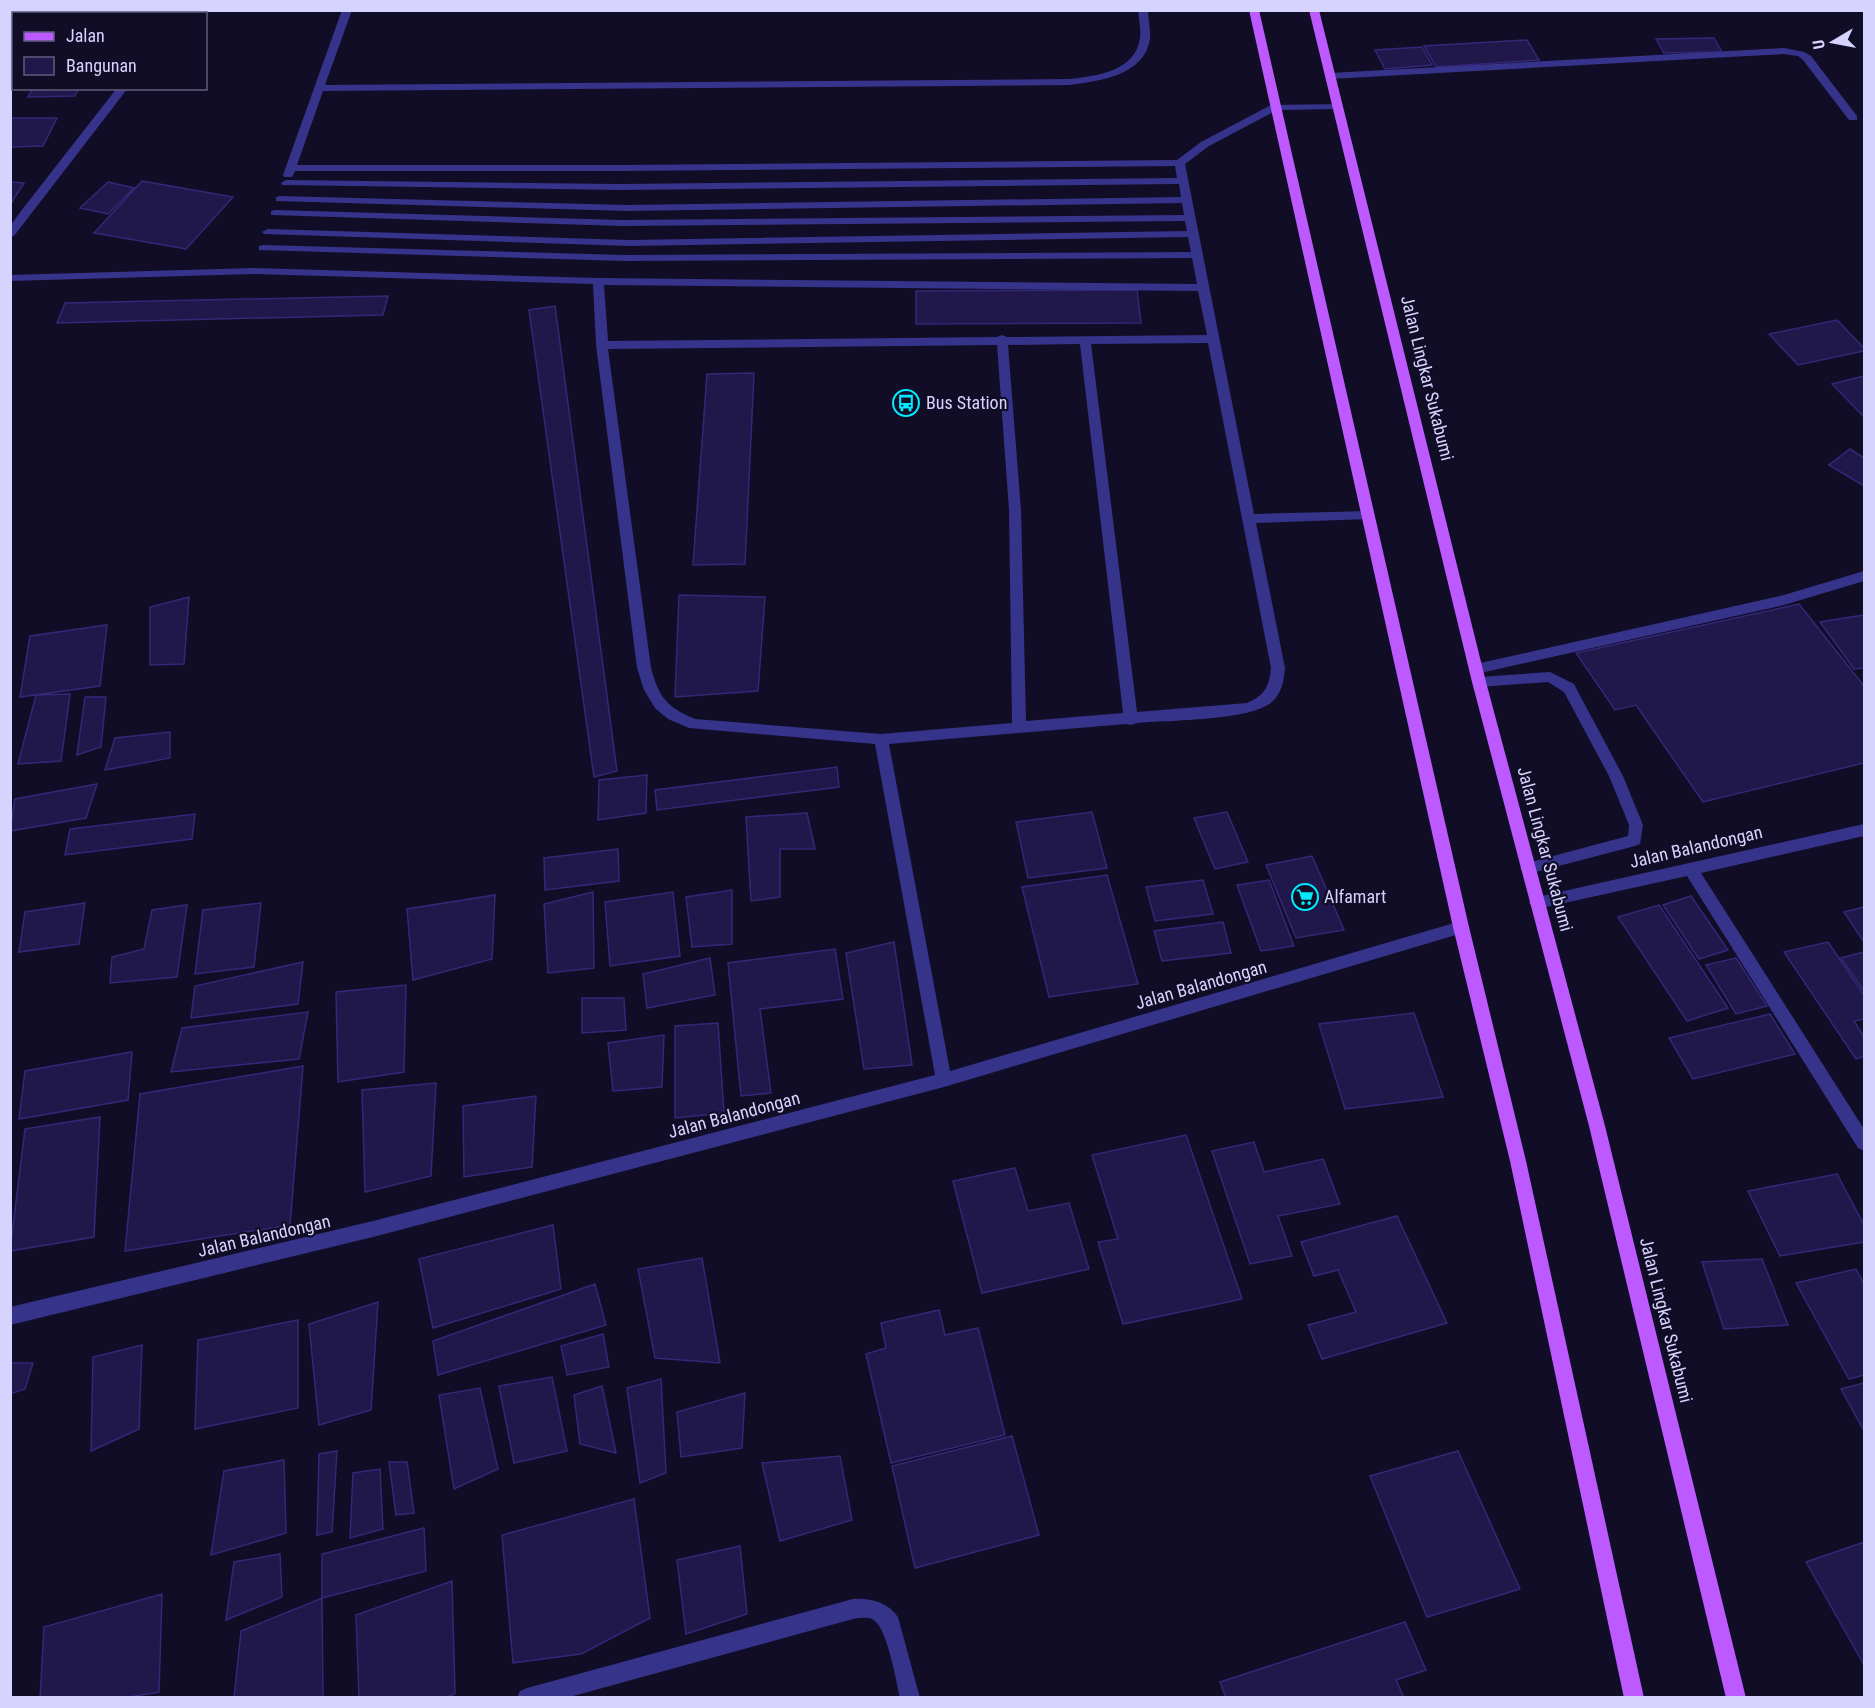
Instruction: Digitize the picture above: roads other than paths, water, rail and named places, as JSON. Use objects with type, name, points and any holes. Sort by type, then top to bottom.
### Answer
[{"type":"main road","points":[[1254,10],[1461,927],[1518,1161],[1634,1698]]},
{"type":"main road","name":"Jalan Lingkar Sukabumi","points":[[1314,10],[1478,675],[1597,1126],[1736,1698]]},
{"type":"street","points":[[254,271],[348,10]]},
{"type":"street","points":[[320,88],[1069,82],[1096,79],[1122,70],[1140,56],[1145,39],[1143,10]]},
{"type":"street","points":[[1330,76],[1784,51],[1801,54],[1807,58],[1853,118]]},
{"type":"street","points":[[10,234],[121,90]]},
{"type":"street","points":[[291,168],[623,168],[1180,163],[1205,144],[1275,107],[1338,106]]},
{"type":"street","points":[[598,281],[602,345],[644,668],[651,695],[670,715],[694,724],[881,739],[1131,720],[1249,708],[1269,700],[1277,685],[1278,668],[1180,163]]},
{"type":"street","points":[[286,183],[631,187],[1184,181]]},
{"type":"street","points":[[280,199],[627,207],[1187,200]]},
{"type":"street","points":[[275,213],[623,223],[1191,218]]},
{"type":"street","points":[[268,232],[630,243],[1193,234]]},
{"type":"street","points":[[263,248],[625,258],[1198,255]]},
{"type":"street","points":[[10,278],[254,271],[598,281],[1203,288]]},
{"type":"street","points":[[602,345],[1002,339],[1213,339]]},
{"type":"street","points":[[1002,339],[1015,510],[1019,728]]},
{"type":"street","points":[[1085,339],[1131,720]]},
{"type":"street","points":[[1249,519],[1369,515]]},
{"type":"street","points":[[1478,675],[1784,600],[1864,576]]},
{"type":"street","points":[[1478,675],[1550,677],[1569,688],[1616,776],[1636,825],[1635,840],[1528,867]]},
{"type":"street","points":[[881,739],[944,1080]]},
{"type":"street","name":"Jalan Balandongan","points":[[1537,903],[1864,830]]},
{"type":"street","points":[[1690,868],[1864,1143]]},
{"type":"street","name":"Jalan Balandongan","points":[[10,1316],[373,1229],[944,1080],[1461,927]]},
{"type":"street","points":[[527,1698],[863,1608],[876,1609],[886,1616],[891,1624],[910,1698]]},
{"type":"place","name":"Bus Station","points":[[906,403]]},
{"type":"place","name":"Alfamart","points":[[1305,897]]}]
